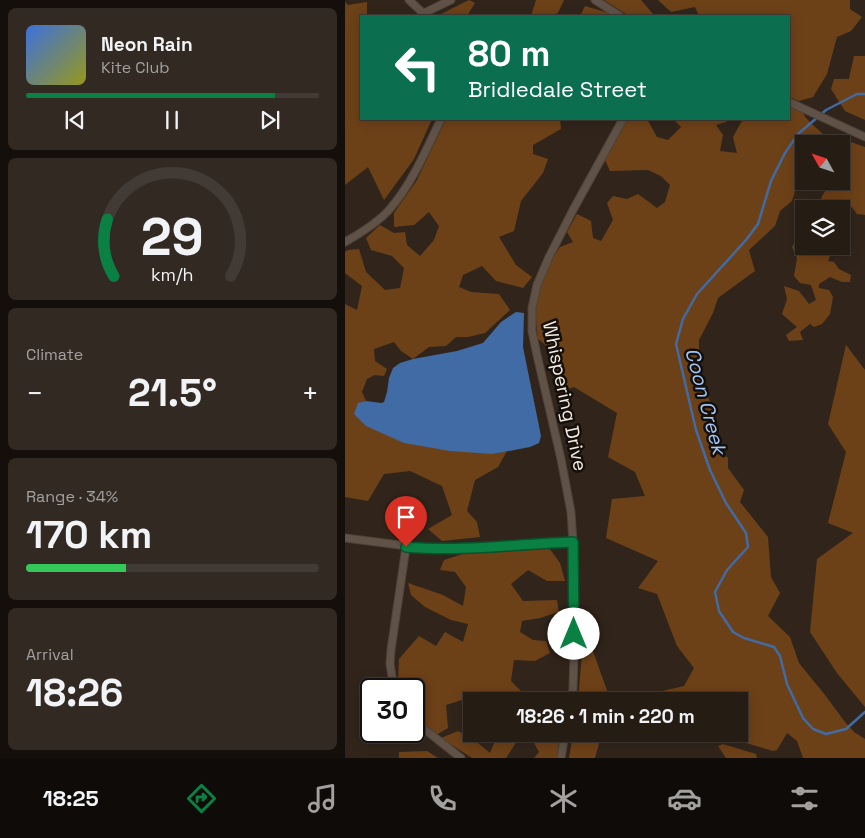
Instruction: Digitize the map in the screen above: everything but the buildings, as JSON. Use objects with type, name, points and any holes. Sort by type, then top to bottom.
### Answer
[{"type":"street","points":[[409,0],[425,15],[451,0]]},
{"type":"street","points":[[595,0],[618,15]]},
{"type":"street","points":[[790,102],[865,137]]},
{"type":"street","points":[[345,242],[371,225],[388,211],[401,196],[440,120]]},
{"type":"street","name":"Whispering Drive","points":[[572,692],[574,653],[573,542],[570,505],[537,355],[532,308],[537,285],[549,257],[622,120]]},
{"type":"street","points":[[345,538],[431,549],[573,542]]},
{"type":"street","points":[[393,678],[391,650],[406,547]]},
{"type":"street","points":[[425,730],[461,758]]},
{"type":"street","points":[[561,758],[564,742]]},
{"type":"shaded area","points":[[469,0],[475,3],[468,15],[439,15]]},
{"type":"shaded area","points":[[536,0],[564,0],[558,13],[552,15],[531,15]]},
{"type":"shaded area","points":[[604,0],[641,0],[653,14],[657,15],[627,15]]},
{"type":"shaded area","points":[[658,0],[850,0],[850,9],[862,17],[851,31],[837,37],[827,74],[813,97],[799,101],[790,97],[790,15],[699,15],[695,7],[671,12]]},
{"type":"shaded area","points":[[345,2],[348,5],[367,2],[367,15],[360,15],[360,120],[432,120],[414,159],[384,200],[368,167],[345,185]]},
{"type":"shaded area","points":[[585,6],[611,15],[580,15]]},
{"type":"shaded area","points":[[854,56],[865,56],[865,120],[845,111],[831,89],[834,79],[849,79]]},
{"type":"shaded area","points":[[790,106],[801,110],[806,118],[824,135],[795,135],[795,190],[792,201],[780,211],[775,226],[749,250],[755,271],[718,298],[713,313],[699,340],[699,379],[713,407],[716,446],[728,458],[728,468],[744,490],[740,502],[768,537],[771,577],[780,593],[768,616],[790,637],[799,663],[845,722],[854,732],[865,739],[865,758],[803,758],[797,741],[787,733],[777,750],[773,751],[746,743],[748,742],[748,692],[658,692],[684,686],[694,668],[677,646],[657,594],[638,588],[658,561],[606,538],[612,499],[645,496],[635,472],[608,457],[617,413],[574,387],[558,392],[552,350],[538,339],[535,312],[539,292],[548,266],[560,247],[573,242],[567,232],[577,214],[591,221],[593,238],[601,241],[613,220],[607,203],[613,196],[627,199],[638,194],[657,208],[665,202],[670,185],[661,176],[648,170],[610,171],[605,160],[626,120],[648,120],[657,137],[668,140],[681,127],[674,120],[729,120],[716,125],[723,135],[720,151],[737,153],[733,137],[742,120],[790,120]]},
{"type":"shaded area","points":[[446,120],[560,120],[561,129],[533,145],[533,154],[548,159],[543,173],[521,201],[514,231],[499,237],[516,265],[532,277],[523,288],[496,281],[482,266],[463,275],[459,287],[471,292],[499,294],[510,310],[485,333],[468,337],[456,337],[446,346],[429,347],[413,359],[401,351],[394,342],[374,349],[375,361],[387,369],[384,376],[375,375],[367,379],[362,392],[366,401],[358,404],[493,454],[507,451],[498,467],[475,480],[467,511],[477,522],[480,537],[442,541],[428,529],[452,515],[442,486],[410,471],[384,474],[368,501],[345,497],[345,304],[357,310],[362,286],[345,273],[345,252],[359,249],[366,272],[385,290],[400,288],[404,268],[392,256],[371,250],[366,238],[380,225],[394,233],[405,232],[407,245],[420,256],[434,240],[439,226],[429,212],[414,225],[394,227],[394,213],[417,180]]},
{"type":"shaded area","points":[[850,142],[865,147],[865,215],[857,214],[850,207],[850,200],[821,200],[826,190],[850,190]]},
{"type":"shaded area","points":[[795,242],[795,254],[792,247]]},
{"type":"shaded area","points":[[796,255],[830,255],[828,261],[834,262],[839,269],[851,275],[850,282],[842,282],[830,277],[819,284],[819,288],[829,290],[833,297],[830,314],[822,324],[814,327],[810,324],[800,332],[803,340],[789,341],[786,335],[797,327],[782,314],[787,299],[784,286],[799,291],[809,304],[816,300],[811,285],[800,283],[794,276],[797,258]]},
{"type":"shaded area","points":[[846,345],[865,370],[865,707],[837,673],[810,632],[817,559],[853,533],[828,523],[846,452],[828,424]]},
{"type":"shaded area","points":[[549,548],[560,563],[565,581],[547,581],[528,570],[511,584],[523,601],[557,600],[559,612],[522,621],[520,632],[533,640],[546,641],[550,653],[535,661],[514,660],[511,681],[524,692],[463,692],[463,702],[462,700],[446,705],[448,728],[436,735],[425,726],[425,678],[398,678],[399,659],[419,636],[436,646],[445,632],[463,642],[468,624],[451,620],[425,607],[411,595],[408,583],[443,595],[463,606],[466,587],[455,572],[440,570],[444,560],[466,553]]},
{"type":"shaded area","points":[[589,640],[608,692],[579,692],[583,642]]},
{"type":"shaded area","points":[[458,731],[463,734],[463,742],[477,742],[490,753],[495,742],[516,742],[506,758],[472,758],[441,738]]},
{"type":"shaded area","points":[[533,742],[559,742],[557,758],[534,758],[539,752]]},
{"type":"shaded area","points":[[572,742],[599,742],[595,758],[569,758]]},
{"type":"shaded area","points":[[723,744],[756,754],[757,758],[726,758],[718,746]]},
{"type":"shaded area","points":[[427,751],[438,758],[399,758],[399,752]]},
{"type":"water","points":[[516,312],[524,313],[523,347],[541,436],[539,443],[530,447],[493,454],[450,451],[404,443],[366,426],[354,414],[358,403],[366,401],[384,402],[393,368],[400,363],[457,351],[483,343],[501,322]]},
{"type":"waterway","name":"Coon Creek","points":[[865,94],[857,94],[826,110],[798,134],[785,153],[771,181],[758,224],[697,294],[683,319],[676,344],[696,430],[710,470],[726,503],[746,533],[748,547],[727,570],[715,592],[719,611],[733,632],[744,638],[774,647],[780,656],[787,684],[803,718],[813,729],[826,734],[846,729],[865,712]]},
{"type":"route","points":[[406,547],[454,549],[573,542],[574,634]]}]
